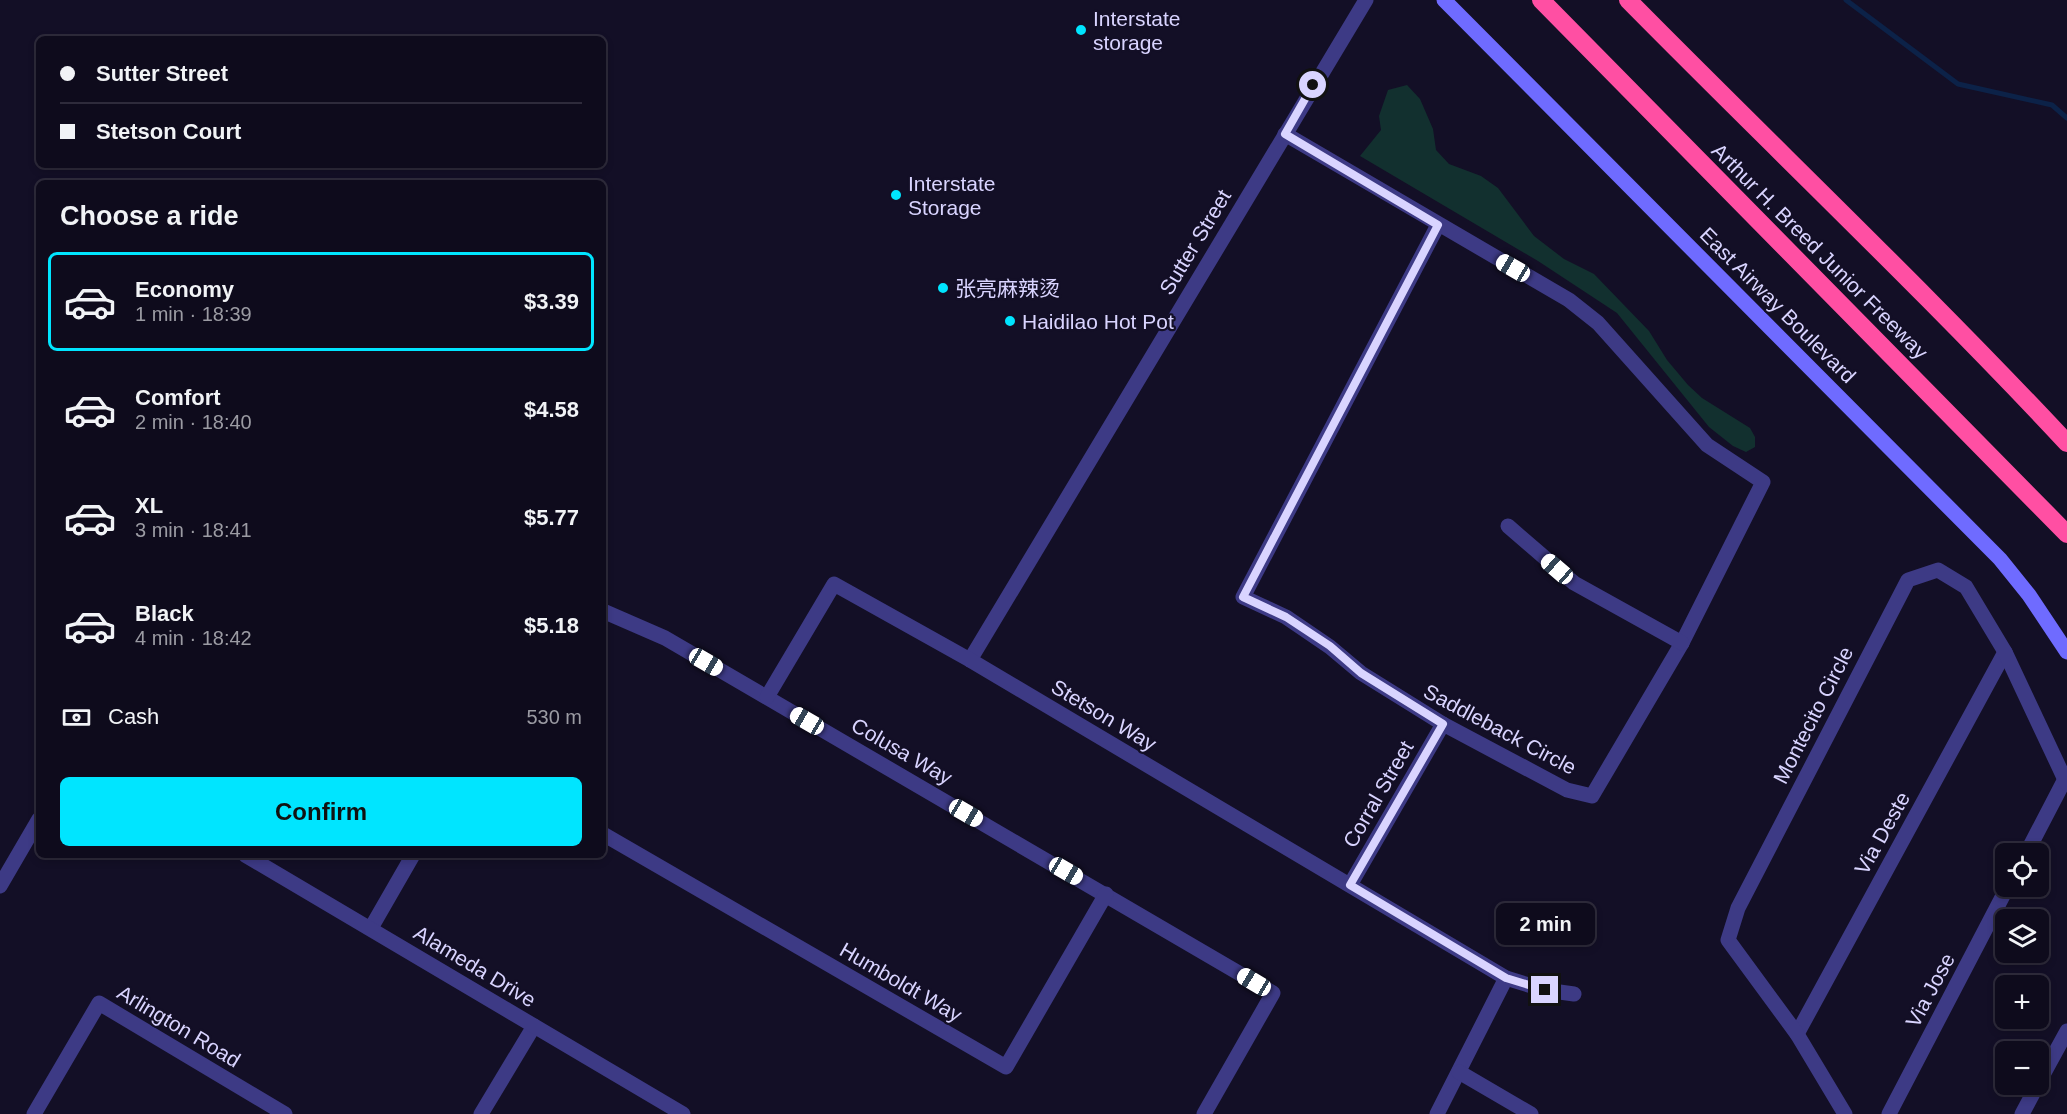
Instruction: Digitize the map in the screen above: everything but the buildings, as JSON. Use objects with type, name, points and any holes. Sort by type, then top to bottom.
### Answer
[{"type":"highway","name":"Arthur H. Breed Junior Freeway","points":[[1541,0],[2067,534]]},
{"type":"highway","name":"Arthur H. Breed Junior Freeway","points":[[1628,0],[1814,188],[1961,329],[2067,443]]},
{"type":"main road","name":"East Airway Boulevard","points":[[1444,0],[2000,559],[2029,595],[2067,652]]},
{"type":"street","name":"Sutter Street","points":[[970,660],[1366,0]]},
{"type":"street","name":"Saddleback Circle","points":[[1285,134],[1569,300],[1598,323],[1707,445],[1763,482],[1682,643],[1592,796],[1567,790],[1443,724],[1361,673],[1330,646],[1286,617],[1243,597],[1438,225]]},
{"type":"street","points":[[1508,526],[1574,583],[1682,643]]},
{"type":"street","name":"Montecito Circle","points":[[1845,1114],[1797,1034],[1728,940],[1738,908],[1908,580],[1938,570],[1966,587],[2005,651],[2066,781]]},
{"type":"street","name":"Stetson Way","points":[[767,697],[834,584],[970,660],[1506,978],[1545,990],[1574,994]]},
{"type":"street","name":"Colusa Way","points":[[606,612],[665,638],[1273,993],[1204,1114]]},
{"type":"street","name":"Via Deste","points":[[1797,1034],[2005,651]]},
{"type":"street","name":"Corral Street","points":[[1350,885],[1443,724]]},
{"type":"street","points":[[2032,843],[2066,781]]},
{"type":"street","points":[[0,886],[36,824]]},
{"type":"street","name":"Humboldt Way","points":[[606,836],[1006,1067],[1106,894]]},
{"type":"street","name":"Alameda Drive","points":[[250,858],[683,1114]]},
{"type":"street","points":[[371,928],[411,858]]},
{"type":"street","name":"Via Jose","points":[[1889,1114],[2002,897]]},
{"type":"street","points":[[1437,1114],[1506,978]]},
{"type":"street","name":"Arlington Road","points":[[34,1114],[99,1003],[264,1109],[285,1114]]},
{"type":"street","points":[[481,1114],[534,1026]]},
{"type":"street","points":[[2049,1064],[2067,1031]]},
{"type":"street","points":[[1459,1072],[1531,1114]]},
{"type":"street","points":[[2022,1114],[2032,1095]]},
{"type":"green space","points":[[1407,85],[1420,99],[1433,129],[1436,150],[1449,164],[1481,176],[1498,188],[1534,236],[1564,259],[1594,274],[1649,331],[1667,360],[1688,385],[1702,398],[1750,428],[1755,437],[1755,447],[1746,452],[1733,446],[1709,427],[1617,313],[1538,261],[1360,156],[1381,130],[1379,116],[1388,90]]},
{"type":"waterway","points":[[1846,0],[1958,84],[2052,105],[2067,118]]},
{"type":"place","name":"Interstate storage","points":[[1081,30]]},
{"type":"place","name":"Interstate Storage","points":[[896,195]]},
{"type":"place","name":"张亮麻辣烫","points":[[943,288]]},
{"type":"place","name":"Haidilao Hot Pot","points":[[1010,321]]},
{"type":"route","points":[[1313,85],[1285,134],[1438,225],[1243,597],[1286,617],[1330,646],[1361,673],[1412,707],[1443,724],[1350,885],[1506,978],[1545,990]]}]
